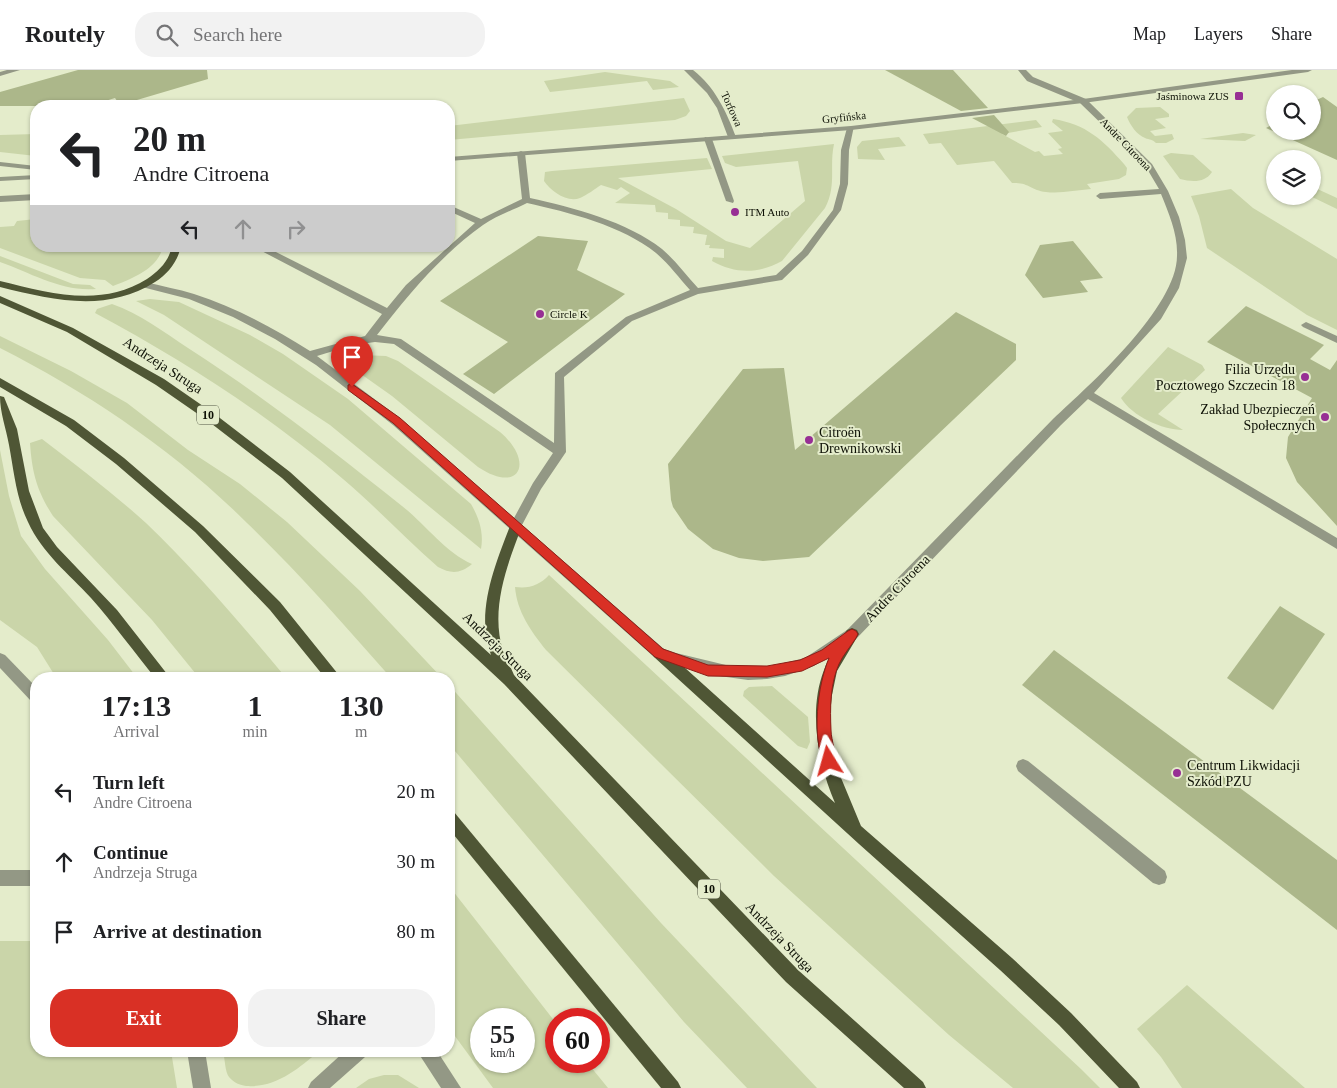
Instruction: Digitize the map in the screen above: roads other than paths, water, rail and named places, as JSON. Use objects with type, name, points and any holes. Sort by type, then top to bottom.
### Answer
[{"type":"main road","points":[[0,284],[44,295],[86,300],[122,294],[145,285],[168,267],[176,252]]},
{"type":"main road","name":"Andrzeja Struga","points":[[0,299],[70,330],[160,382],[212,418],[286,475],[510,680],[792,976],[917,1088]]},
{"type":"main road","points":[[0,382],[70,423],[120,461],[199,529],[275,606],[329,672]]},
{"type":"main road","points":[[0,400],[10,430],[22,487],[33,521],[54,550],[101,601],[158,672]]},
{"type":"main road","points":[[510,680],[496,650],[492,616],[499,571],[516,526]]},
{"type":"main road","points":[[852,634],[834,660],[828,678],[824,707],[824,732],[835,786],[845,810],[864,839]]},
{"type":"main road","points":[[659,653],[1065,1019],[1131,1088]]},
{"type":"main road","points":[[455,824],[672,1088]]},
{"type":"street","points":[[0,74],[16,70]]},
{"type":"street","name":"Torfowa","points":[[688,70],[703,81],[713,93],[732,137]]},
{"type":"street","points":[[1022,70],[1030,79],[1083,101]]},
{"type":"street","name":"Gryfińska","points":[[455,158],[851,128],[1083,101],[1308,70]]},
{"type":"street","name":"Andre Citroena","points":[[659,653],[708,670],[767,672],[802,665],[826,654],[852,634],[1039,440],[1087,394],[1156,319],[1174,288],[1182,258],[1181,240],[1175,217],[1164,191],[1149,166],[1083,101]]},
{"type":"street","points":[[516,526],[537,486],[560,452],[559,376],[630,319],[696,291],[779,278],[805,253],[837,210],[844,184],[845,150],[851,128]]},
{"type":"street","points":[[708,139],[730,201]]},
{"type":"street","points":[[521,153],[526,200]]},
{"type":"street","points":[[0,164],[30,167]]},
{"type":"street","points":[[0,179],[30,177]]},
{"type":"street","name":"Andre Citroena","points":[[1100,196],[1164,191]]},
{"type":"street","points":[[0,199],[30,197]]},
{"type":"street","points":[[455,244],[481,222],[526,200],[592,218],[645,241],[659,250],[696,291]]},
{"type":"street","points":[[455,211],[481,222]]},
{"type":"street","points":[[268,252],[388,313]]},
{"type":"street","points":[[369,338],[427,268],[446,252]]},
{"type":"street","points":[[145,285],[181,292],[217,306],[249,320],[309,355],[396,421],[659,653]]},
{"type":"street","points":[[1306,325],[1337,340]]},
{"type":"street","points":[[309,355],[369,338],[383,336],[396,340],[560,452]]},
{"type":"street","points":[[1087,394],[1337,544]]},
{"type":"street","points":[[0,659],[30,690]]},
{"type":"street","points":[[1023,766],[1159,877]]},
{"type":"street","points":[[0,878],[30,878]]},
{"type":"street","points":[[197,1057],[202,1088]]},
{"type":"street","points":[[316,1088],[352,1057]]},
{"type":"street","points":[[430,1057],[452,1088]]},
{"type":"place","name":"Jaśminowa ZUS","points":[[1239,96]]},
{"type":"place","name":"ITM Auto","points":[[735,212]]},
{"type":"place","name":"Circle K","points":[[540,314]]},
{"type":"place","name":"Filia Urzędu Pocztowego Szczecin 18","points":[[1305,377]]},
{"type":"place","name":"Zakład Ubezpieczeń Społecznych","points":[[1325,417]]},
{"type":"place","name":"Citroën Drewnikowski","points":[[809,440]]},
{"type":"place","name":"Centrum Likwidacji Szkód PZU","points":[[1177,773]]}]
